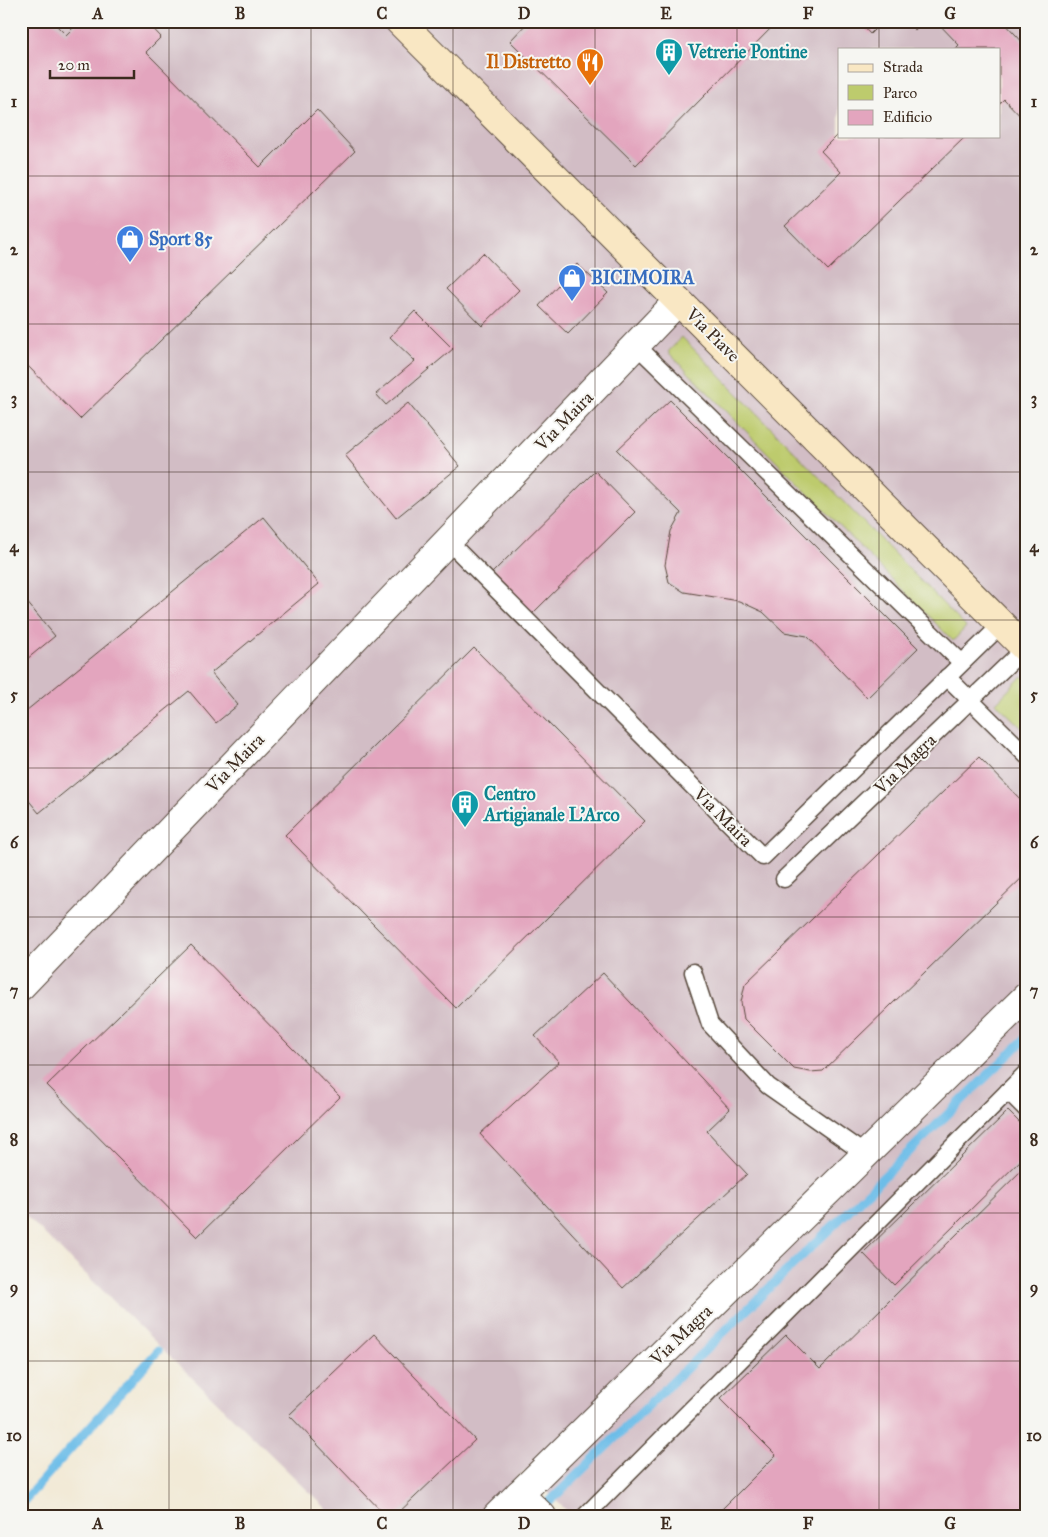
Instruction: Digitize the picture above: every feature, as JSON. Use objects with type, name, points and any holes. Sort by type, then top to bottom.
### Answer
[{"type":"main road","name":"Via Piave","points":[[399,21],[1026,649]]},
{"type":"street","name":"Via Maira","points":[[21,986],[678,301]]},
{"type":"street","name":"Via Magra","points":[[497,1516],[1027,996]]},
{"type":"street","points":[[520,1494],[542,1516]]},
{"type":"lane","points":[[636,345],[961,662]]},
{"type":"lane","name":"Via Maira","points":[[448,541],[763,858],[961,662],[1001,625]]},
{"type":"lane","name":"Via Magra","points":[[784,879],[970,700],[1026,649]]},
{"type":"lane","points":[[947,677],[1027,756]]},
{"type":"lane","points":[[693,972],[710,1024],[768,1086],[865,1154]]},
{"type":"lane","points":[[585,1516],[1027,1072]]},
{"type":"lane","points":[[1008,1091],[1027,1110]]},
{"type":"shaded area","points":[[21,21],[1027,21],[1027,1516],[572,1516],[525,1470],[479,1516],[334,1516],[21,1211]]},
{"type":"green space","points":[[682,337],[966,627],[953,641],[668,352]]},
{"type":"green space","points":[[1022,676],[1027,681],[1027,733],[996,703]]},
{"type":"building","name":"Sport 85","points":[[21,21],[52,21],[66,35],[80,21],[146,21],[161,37],[146,52],[260,167],[317,110],[355,151],[80,419],[21,359]]},
{"type":"building","points":[[529,21],[778,21],[636,165],[510,41]]},
{"type":"building","points":[[858,21],[883,21],[870,34]]},
{"type":"building","points":[[906,21],[924,21],[915,30]]},
{"type":"building","points":[[936,21],[1003,21],[1027,47],[1027,123],[1004,99],[1000,103],[1000,48],[956,48],[959,45]]},
{"type":"building","points":[[838,134],[838,138],[964,138],[828,270],[785,226],[841,172],[821,151]]},
{"type":"building","points":[[483,253],[519,290],[482,326],[446,289]]},
{"type":"building","points":[[577,264],[608,293],[568,334],[539,306]]},
{"type":"building","points":[[415,311],[453,349],[386,405],[376,394],[415,361],[390,337]]},
{"type":"building","points":[[670,400],[918,648],[867,698],[807,636],[784,632],[763,612],[739,601],[684,592],[669,582],[665,565],[671,531],[681,513],[617,450]]},
{"type":"building","points":[[408,403],[460,466],[396,518],[345,455]]},
{"type":"building","points":[[595,471],[635,512],[532,614],[492,573]]},
{"type":"building","points":[[264,517],[319,584],[211,673],[238,705],[216,723],[189,691],[39,813],[21,791],[21,715]]},
{"type":"building","points":[[21,595],[55,636],[21,664]]},
{"type":"building","name":"Centro Artigianale L'Arco","points":[[474,648],[645,821],[456,1008],[285,835]]},
{"type":"building","points":[[979,757],[1027,806],[1027,873],[823,1071],[810,1072],[794,1069],[744,1019],[741,1002],[745,984]]},
{"type":"building","points":[[191,945],[340,1097],[197,1237],[47,1085]]},
{"type":"building","points":[[603,973],[730,1109],[707,1131],[747,1174],[623,1288],[480,1134],[559,1062],[535,1036]]},
{"type":"building","points":[[1008,1111],[1027,1130],[1027,1154],[894,1285],[863,1253]]},
{"type":"building","points":[[1027,1165],[1027,1516],[715,1516],[776,1455],[720,1399],[786,1335],[820,1369]]},
{"type":"building","points":[[374,1334],[475,1440],[395,1516],[386,1516],[289,1415]]},
{"type":"waterway","points":[[540,1511],[1027,1037]]},
{"type":"waterway","points":[[21,1504],[158,1351]]},
{"type":"place","name":"Vetrerie Pontine","points":[[669,76]]},
{"type":"place","name":"Il Distretto","points":[[590,86]]},
{"type":"place","name":"Sport 85","points":[[130,263]]},
{"type":"place","name":"BICIMOIRA","points":[[572,302]]},
{"type":"place","name":"Centro Artigianale L'Arco","points":[[465,828]]}]
